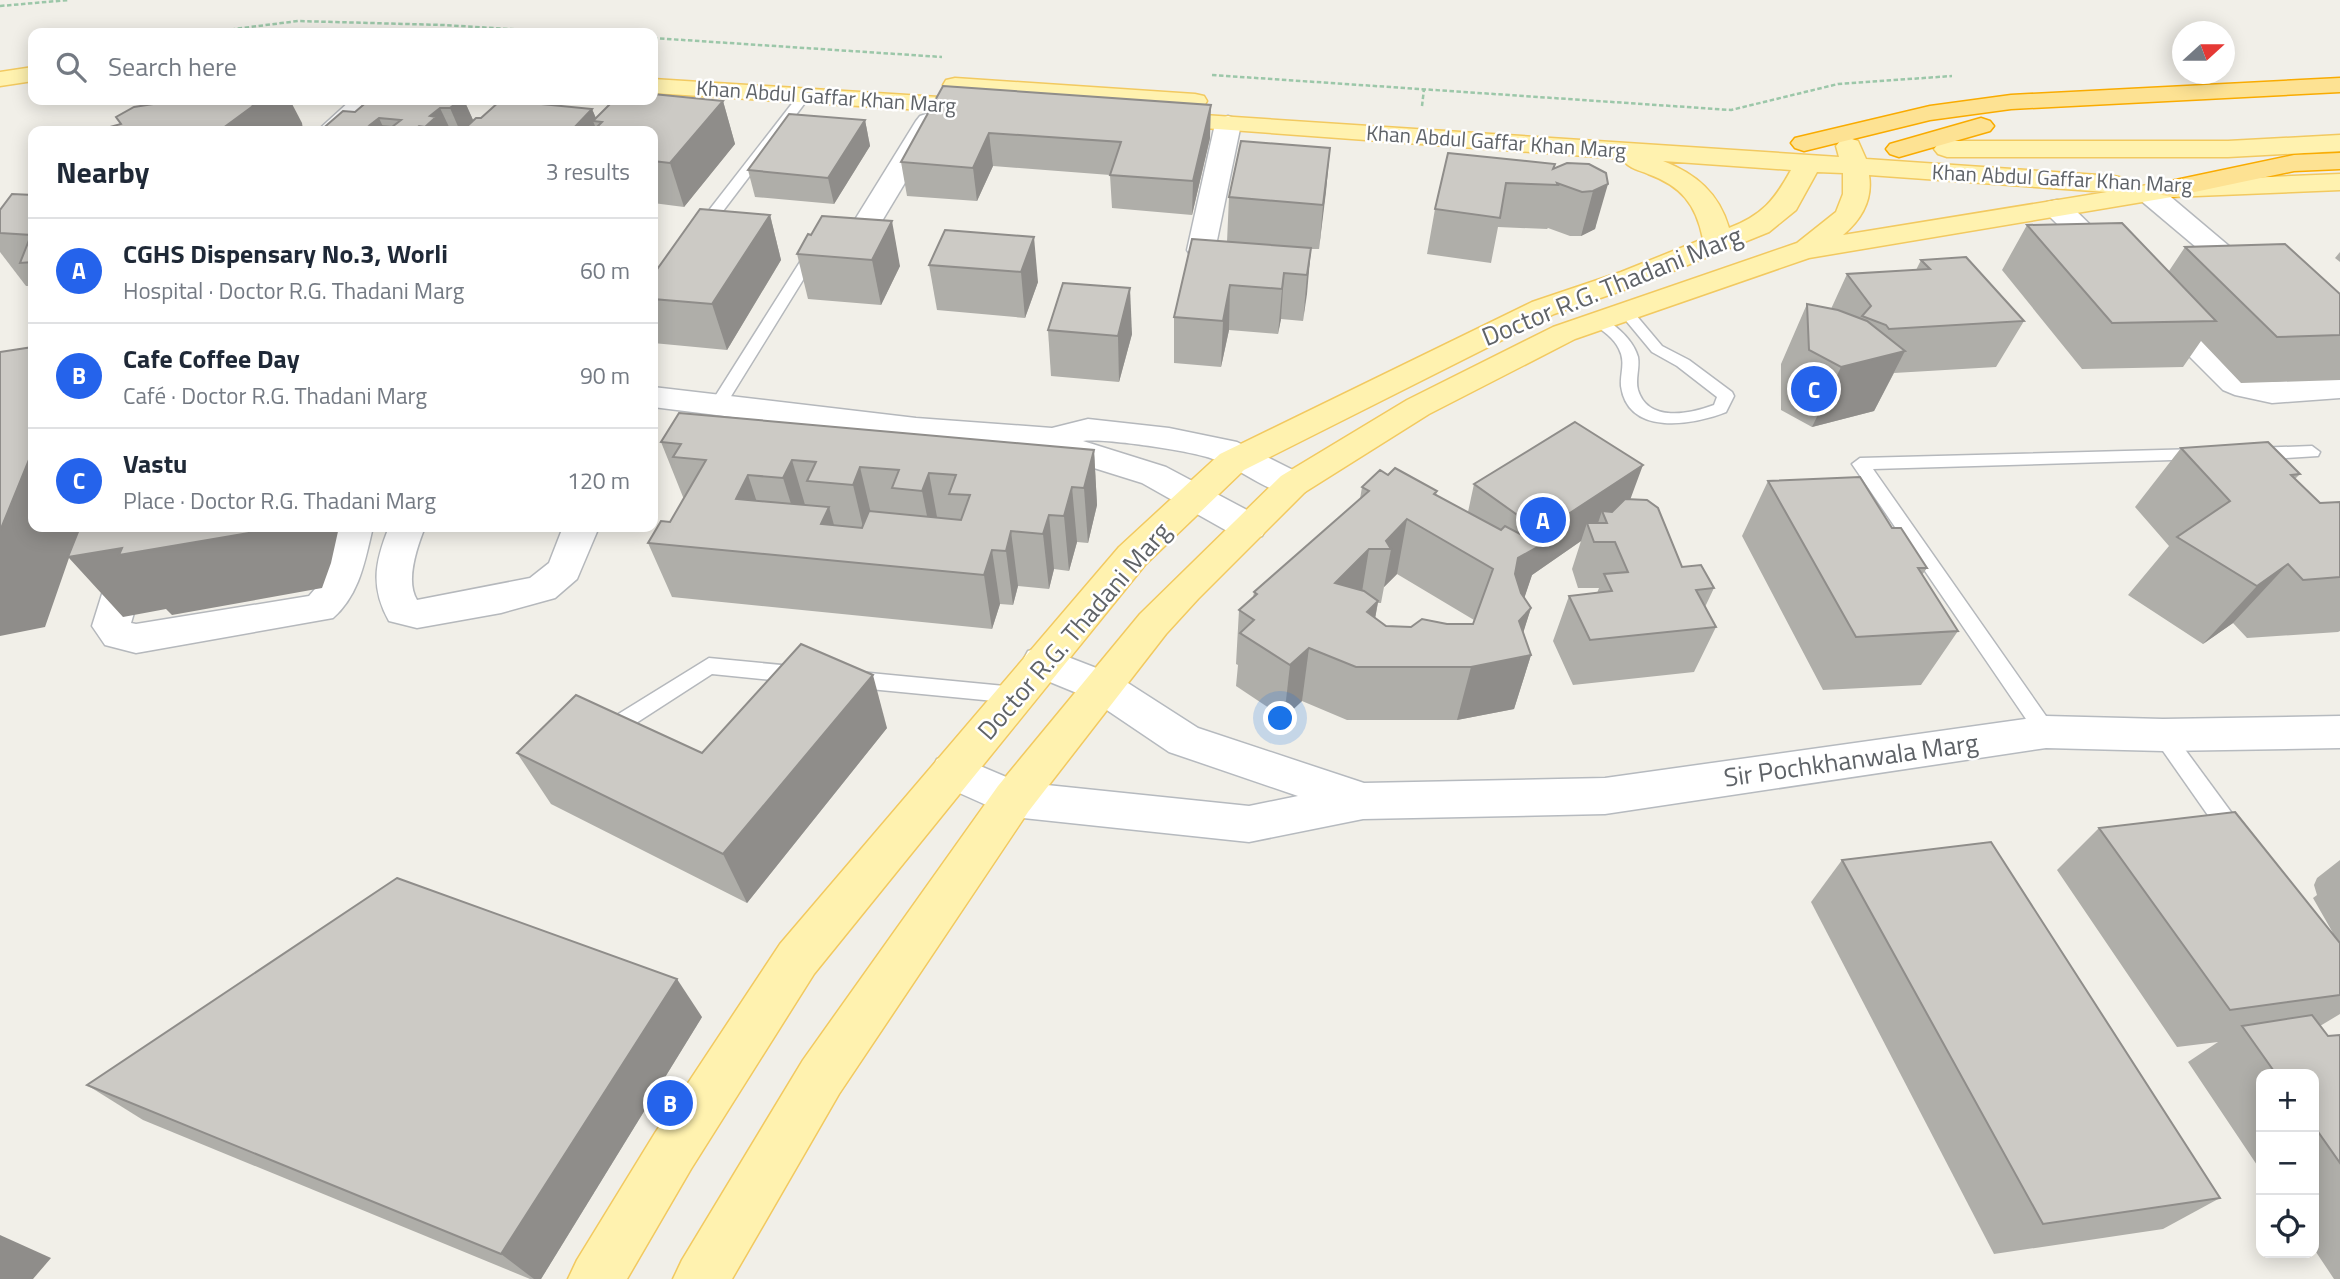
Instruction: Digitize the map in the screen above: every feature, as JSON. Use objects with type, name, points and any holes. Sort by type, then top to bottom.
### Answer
[{"type":"highway","points":[[1806,153],[1930,113],[2011,103],[2340,85]]},
{"type":"highway","points":[[1899,149],[1980,126],[2143,115],[2285,112]]},
{"type":"highway","points":[[2160,191],[2294,163],[2340,161]]},
{"type":"main road","points":[[0,79],[28,75]]},
{"type":"main road","name":"Khan Abdul Gaffar Khan Marg","points":[[658,90],[1853,156],[2160,191],[2340,182]]},
{"type":"main road","name":"Khan Abdul Gaffar Khan Marg","points":[[658,90],[805,95],[1600,149],[1806,153]]},
{"type":"main road","points":[[0,95],[28,91]]},
{"type":"main road","name":"Khan Abdul Gaffar Khan Marg","points":[[1853,156],[1899,149],[2228,149],[2340,143]]},
{"type":"main road","points":[[1600,149],[1675,176],[1695,189],[1707,203],[1718,242]]},
{"type":"main road","name":"Doctor R.G. Thadani Marg","points":[[596,1279],[673,1151],[797,959],[1132,556],[1232,462],[1543,308],[1631,278],[1759,226],[1786,204],[1806,153]]},
{"type":"main road","points":[[1805,250],[1840,227],[1855,207],[1853,156]]},
{"type":"main road","points":[[1805,250],[2160,191]]},
{"type":"main road","name":"Doctor R.G. Thadani Marg","points":[[701,1279],[821,1076],[882,992],[1013,799],[1169,606],[1293,484],[1418,407],[1564,333],[1805,250]]},
{"type":"main road","points":[[1450,353],[1482,375]]},
{"type":"street","points":[[865,226],[939,104]]},
{"type":"street","points":[[335,126],[359,105]]},
{"type":"street","points":[[520,126],[533,105]]},
{"type":"street","points":[[370,126],[389,109]]},
{"type":"street","points":[[1200,250],[1228,124]]},
{"type":"street","points":[[2160,191],[2269,294]]},
{"type":"street","points":[[2057,208],[2234,383],[2259,393],[2340,388]]},
{"type":"street","points":[[658,398],[916,429],[1059,439],[1066,433],[1088,430],[1121,432],[1225,450],[1293,484]]},
{"type":"street","points":[[1059,439],[1062,446],[1091,458],[1153,475],[1249,527]]},
{"type":"street","points":[[139,532],[111,626],[116,634],[125,639],[147,638],[320,608],[332,599],[338,589],[354,532]]},
{"type":"street","points":[[405,532],[400,544],[395,575],[396,603],[402,611],[417,614],[501,600],[542,588],[564,570],[580,532]]},
{"type":"street","name":"Sir Pochkhanwala Marg","points":[[1042,663],[1103,687],[1184,740],[1363,801]]},
{"type":"street","name":"Sir Pochkhanwala Marg","points":[[952,771],[1013,799],[1250,824],[1363,801],[1605,796],[2046,732],[2163,735],[2340,732]]},
{"type":"lane","points":[[715,212],[805,95]]},
{"type":"lane","points":[[717,406],[812,254]]},
{"type":"lane","points":[[1611,316],[1657,349],[1683,362],[1726,396],[1720,408],[1702,416],[1674,420],[1652,416],[1634,400],[1629,387],[1630,357],[1614,331],[1611,316]]},
{"type":"lane","points":[[2046,732],[1860,464],[2312,452]]},
{"type":"lane","points":[[603,734],[709,666],[1015,695]]},
{"type":"lane","points":[[2163,735],[2245,849]]},
{"type":"path","points":[[0,6],[69,0]]},
{"type":"path","points":[[243,28],[298,21],[492,28]]},
{"type":"building","points":[[943,86],[1211,105],[1193,181],[1110,175],[1121,142],[989,133],[973,168],[901,162]]},
{"type":"building","points":[[658,94],[723,101],[670,163],[658,162],[658,126],[598,126],[602,122],[593,121],[609,105],[658,105]]},
{"type":"building","points":[[363,105],[454,105],[450,108],[440,108],[430,116],[436,117],[426,126],[393,126],[401,120],[379,118],[370,125],[381,126],[326,126],[343,111],[355,112]]},
{"type":"building","points":[[495,105],[552,105],[592,109],[576,126],[467,126],[476,118],[481,118]]},
{"type":"building","points":[[253,106],[226,126],[114,126],[121,124],[116,117],[134,107]]},
{"type":"building","points":[[789,114],[865,120],[828,178],[748,170]]},
{"type":"building","points":[[1241,141],[1330,148],[1323,205],[1229,197]]},
{"type":"building","points":[[1448,153],[1555,164],[1553,169],[1567,163],[1589,164],[1606,173],[1608,184],[1593,191],[1582,192],[1557,183],[1558,185],[1506,183],[1500,218],[1435,209]]},
{"type":"building","points":[[12,194],[28,195],[28,235],[0,233],[0,210]]},
{"type":"building","points":[[700,209],[770,215],[712,304],[658,299],[658,268]]},
{"type":"building","points":[[822,216],[892,221],[872,260],[797,254]]},
{"type":"building","points":[[2122,223],[2216,321],[2112,323],[2027,225]]},
{"type":"building","points":[[945,230],[1034,237],[1021,272],[929,265]]},
{"type":"building","points":[[1192,239],[1311,248],[1307,275],[1284,273],[1282,289],[1230,285],[1223,321],[1174,317]]},
{"type":"building","points":[[28,243],[28,262],[20,263]]},
{"type":"building","points":[[2285,244],[2340,294],[2340,335],[2277,337],[2185,247]]},
{"type":"building","points":[[1966,257],[2024,321],[1889,329],[1886,325],[1862,316],[1871,306],[1847,274],[1930,269],[1921,260]]},
{"type":"building","points":[[1063,283],[1130,288],[1118,336],[1048,330]]},
{"type":"building","points":[[1807,304],[1838,310],[1867,321],[1905,351],[1841,367],[1809,350]]},
{"type":"building","points":[[28,348],[28,462],[0,531],[0,352]]},
{"type":"building","points":[[679,413],[1094,450],[1084,488],[1072,487],[1064,516],[1049,515],[1043,534],[1011,531],[1006,551],[992,550],[984,575],[648,543],[654,532],[658,532],[661,521],[670,522],[706,460],[673,457],[681,444],[661,442]],"holes":[[[792,460],[816,462],[807,481],[853,485],[860,467],[899,470],[892,488],[922,491],[929,473],[956,475],[949,494],[970,495],[961,520],[869,511],[862,528],[821,524],[829,507],[736,499],[748,475],[783,478]]]},
{"type":"building","points":[[1575,422],[1643,465],[1541,532],[1474,484]]},
{"type":"building","points":[[2268,442],[2300,474],[2291,475],[2320,503],[2340,502],[2340,577],[2303,580],[2288,564],[2257,586],[2177,537],[2230,501],[2181,448]]},
{"type":"building","points":[[1395,468],[1437,491],[1434,494],[1501,530],[1505,526],[1541,545],[1518,558],[1515,574],[1521,593],[1531,608],[1519,621],[1531,655],[1471,667],[1356,667],[1309,648],[1290,665],[1240,633],[1254,620],[1239,610],[1257,594],[1254,592],[1369,491],[1362,487],[1380,470],[1388,475]],"holes":[[[1407,519],[1493,569],[1473,624],[1447,624],[1422,619],[1411,627],[1386,626],[1367,612],[1378,601],[1364,591],[1335,583],[1369,549],[1391,549],[1386,541]]]},
{"type":"building","points":[[1860,477],[1892,528],[1901,528],[1927,568],[1918,568],[1958,631],[1856,637],[1768,481]]},
{"type":"building","points":[[1625,499],[1647,500],[1658,508],[1682,567],[1701,565],[1714,588],[1696,590],[1716,627],[1590,640],[1569,596],[1612,591],[1604,574],[1628,572],[1615,542],[1594,542],[1587,523],[1607,523],[1602,511],[1612,512]]},
{"type":"building","points":[[78,532],[254,532],[119,555],[122,548],[68,557]]},
{"type":"building","points":[[801,644],[873,675],[723,854],[517,753],[576,695],[702,753]]},
{"type":"building","points":[[2235,812],[2340,943],[2340,995],[2230,1010],[2099,828]]},
{"type":"building","points":[[1991,842],[2220,1198],[2043,1224],[1842,860]]},
{"type":"building","points":[[397,878],[677,979],[501,1254],[87,1085]]},
{"type":"building","points":[[2312,1015],[2328,1036],[2340,1035],[2340,1163],[2319,1133],[2319,1069],[2272,1069],[2242,1026]]},
{"type":"place","name":"Vastu","points":[[1814,389]]},
{"type":"place","name":"CGHS Dispensary No.3, Worli","points":[[1543,520]]},
{"type":"place","name":"Cafe Coffee Day","points":[[670,1103]]}]
